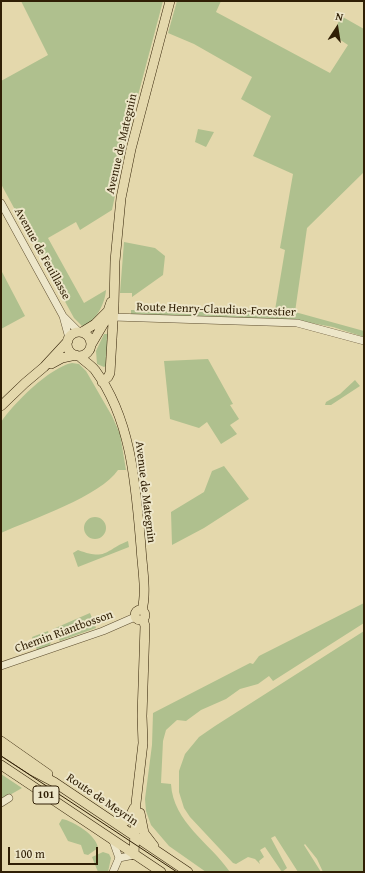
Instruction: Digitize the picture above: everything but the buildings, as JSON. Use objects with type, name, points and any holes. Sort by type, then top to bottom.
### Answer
[{"type":"main road","name":"Avenue de Mategnin","points":[[102,382],[110,373],[111,313],[117,235],[124,179],[170,1]]},
{"type":"main road","name":"Avenue de Mategnin","points":[[94,369],[91,346],[111,313]]},
{"type":"main road","points":[[2,407],[25,382],[44,367],[73,334],[95,324],[111,313]]},
{"type":"main road","points":[[44,367],[62,358],[85,354],[91,346],[90,338],[80,332]]},
{"type":"main road","points":[[68,339],[69,350],[78,356]]},
{"type":"main road","name":"Avenue de Mategnin","points":[[78,356],[94,369],[102,382],[122,425],[130,455],[142,568],[144,604],[140,616],[145,626],[142,716],[143,743],[134,836],[134,855]]},
{"type":"main road","points":[[1,741],[36,765],[54,782]]},
{"type":"main road","name":"Route de Meyrin","points":[[1,750],[33,771],[54,782],[188,872]]},
{"type":"main road","name":"101","points":[[1,766],[161,872]]},
{"type":"main road","points":[[112,821],[123,822],[128,820],[137,799]]},
{"type":"main road","points":[[137,799],[142,828],[157,851]]},
{"type":"street","name":"Avenue de Feuillasse","points":[[1,203],[4,216],[64,316],[80,332]]},
{"type":"street","name":"Route Henry-Claudius-Forestier","points":[[111,313],[297,323],[364,341]]},
{"type":"street","name":"Avenue de Feuillasse","points":[[64,316],[68,339]]},
{"type":"street","name":"Chemin Riantbosson","points":[[1,666],[103,631],[140,616]]},
{"type":"street","points":[[1,803],[9,798]]},
{"type":"street","points":[[113,841],[119,858],[113,872]]},
{"type":"street","points":[[119,858],[134,855]]},
{"type":"green space","points":[[21,1],[163,1],[127,137],[112,210],[80,230],[76,222],[48,238],[84,303],[106,290],[104,301],[99,312],[92,321],[82,326],[74,318],[1,184],[1,81],[48,55]]},
{"type":"green space","points":[[177,1],[221,1],[216,12],[330,73],[348,45],[333,35],[341,16],[364,29],[364,172],[307,228],[295,312],[364,331],[364,337],[333,327],[294,320],[131,314],[131,310],[247,312],[275,310],[285,250],[280,248],[293,174],[253,156],[271,116],[241,99],[252,77],[194,44],[168,33]]},
{"type":"green space","points":[[198,129],[214,132],[206,147],[195,142]]},
{"type":"green space","points":[[124,242],[155,248],[165,256],[163,275],[132,297],[132,293],[120,293]]},
{"type":"green space","points":[[1,270],[25,316],[1,329]]},
{"type":"green space","points":[[104,334],[108,334],[106,366],[104,367],[97,364],[96,351]]},
{"type":"green space","points":[[208,359],[233,404],[230,405],[239,419],[230,425],[237,434],[221,444],[207,422],[199,428],[170,419],[164,361]]},
{"type":"green space","points":[[72,363],[79,364],[86,371],[112,416],[120,434],[126,470],[118,470],[109,480],[82,498],[1,533],[1,422],[23,396],[33,387],[53,371]]},
{"type":"green space","points":[[355,380],[360,386],[331,405],[325,405],[326,402],[340,394]]},
{"type":"green space","points":[[224,466],[249,499],[204,528],[172,545],[171,512],[204,492],[212,471]]},
{"type":"green space","points":[[95,517],[103,520],[106,528],[103,536],[95,539],[87,536],[84,528],[87,520]]},
{"type":"green space","points":[[128,541],[129,547],[78,567],[73,553],[78,550],[100,554]]},
{"type":"green space","points":[[364,603],[364,623],[273,681],[269,676],[258,684],[240,689],[226,699],[201,710],[186,721],[177,720],[166,730],[163,741],[161,783],[171,784],[173,798],[185,821],[222,861],[230,872],[206,872],[169,846],[151,825],[146,811],[145,799],[152,745],[153,713],[250,663],[253,664],[259,656]]},
{"type":"green space","points":[[90,613],[96,628],[60,641],[53,629]]},
{"type":"green space","points":[[48,631],[51,641],[50,645],[37,650],[32,637]]},
{"type":"green space","points":[[364,631],[364,872],[323,872],[317,859],[305,844],[304,845],[321,872],[298,872],[275,836],[271,838],[287,868],[282,872],[265,847],[260,850],[264,857],[259,861],[260,864],[255,859],[248,857],[236,864],[233,863],[190,817],[184,808],[179,792],[179,771],[185,754],[199,737],[215,726]]},
{"type":"green space","points":[[1,774],[22,788],[1,800]]},
{"type":"green space","points":[[62,819],[73,823],[89,834],[97,843],[98,848],[88,855],[84,854],[81,845],[68,841],[59,824]]},
{"type":"green space","points":[[103,852],[109,854],[111,858],[108,872],[98,872],[92,857]]},
{"type":"tram line","points":[[1,756],[177,872]]}]
